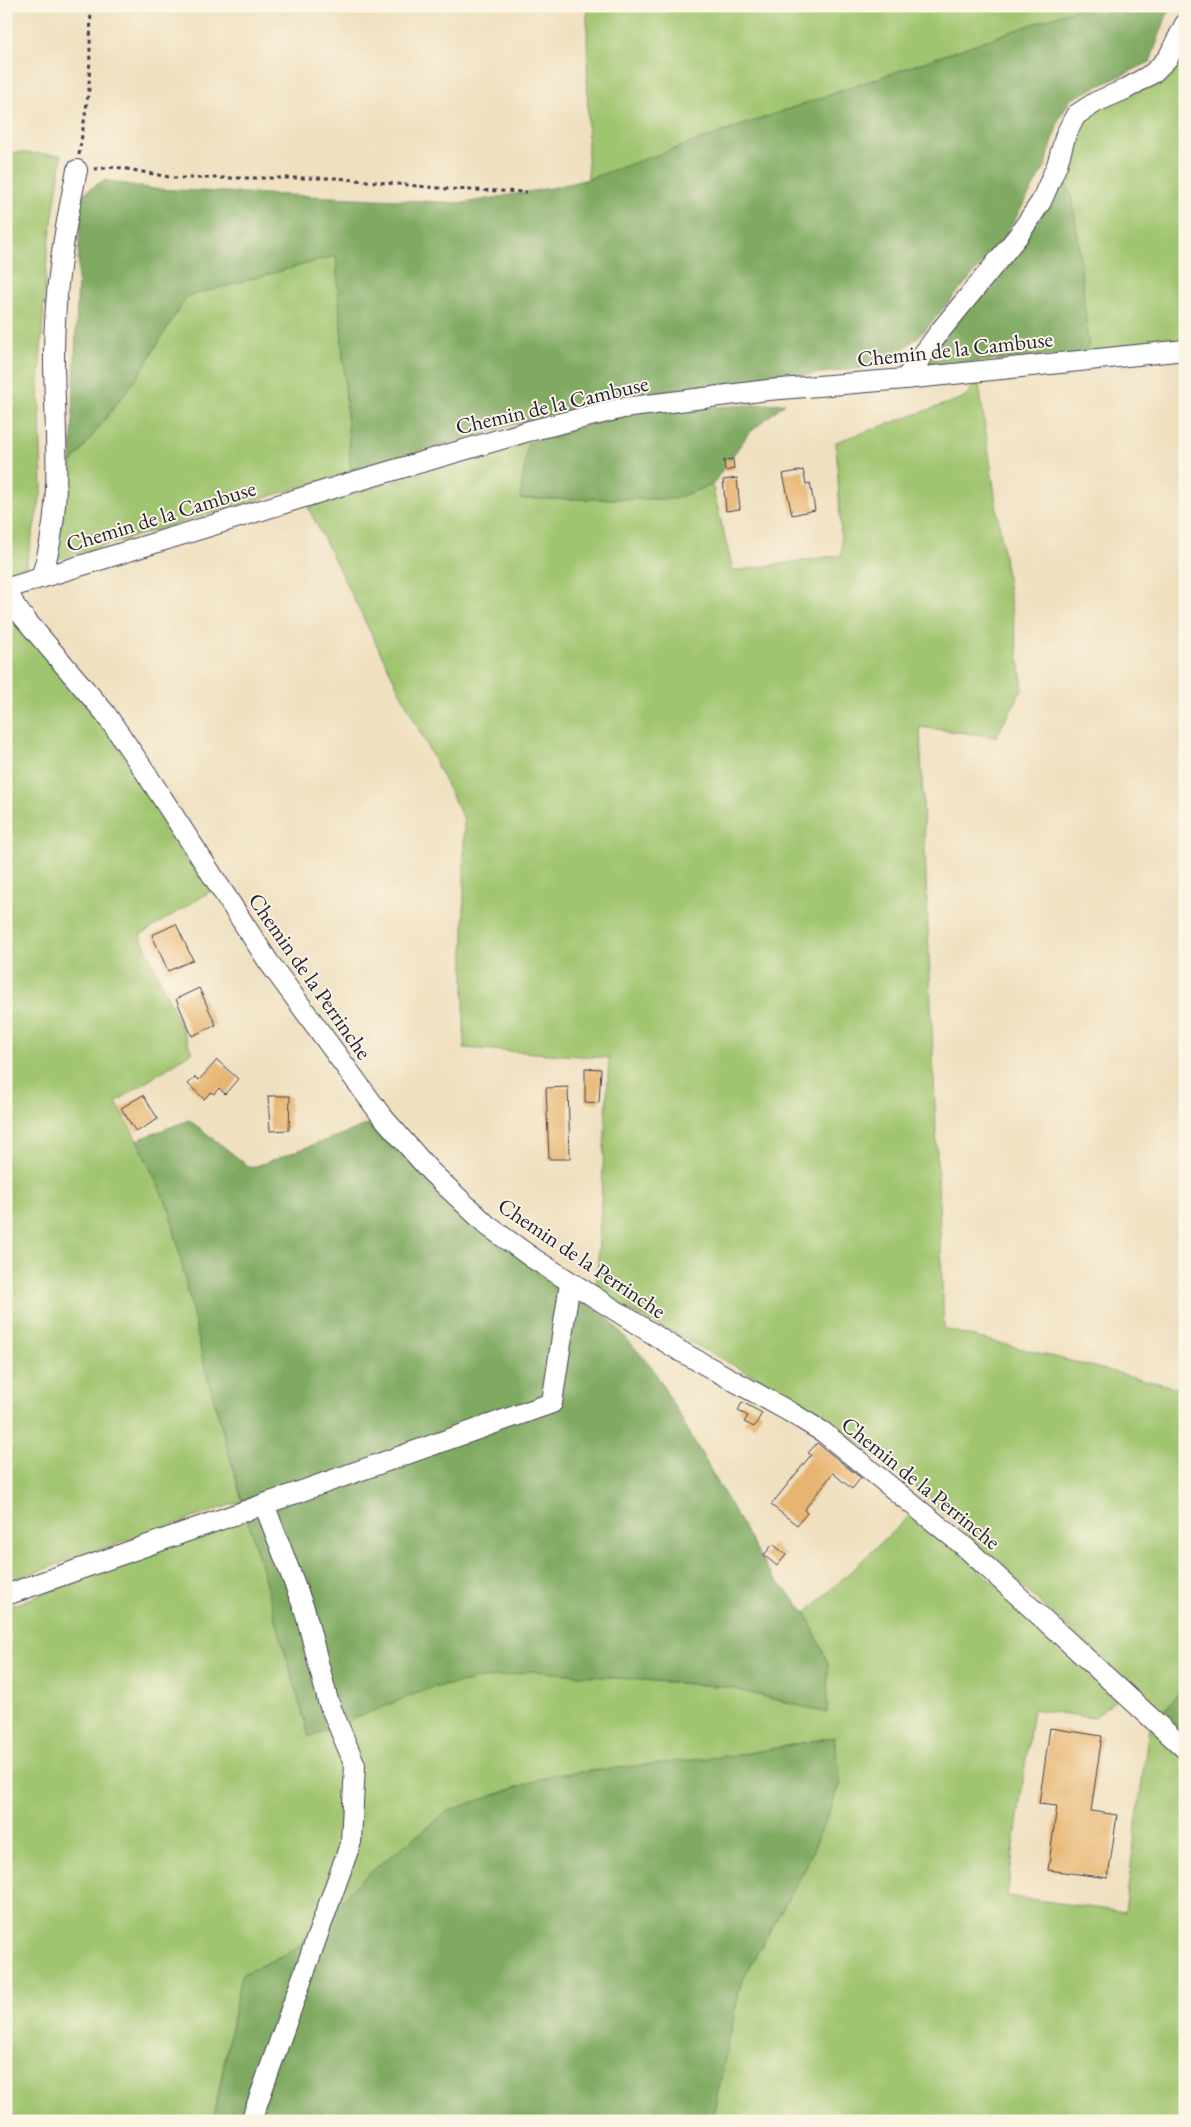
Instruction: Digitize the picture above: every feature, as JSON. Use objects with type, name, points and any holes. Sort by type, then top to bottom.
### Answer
[{"type":"street","points":[[905,379],[941,330],[1018,236],[1041,202],[1057,165],[1066,134],[1076,115],[1096,102],[1126,90],[1153,73],[1168,58],[1185,24]]},
{"type":"street","points":[[41,578],[50,552],[56,509],[54,354],[58,277],[65,228],[77,170]]},
{"type":"street","name":"Chemin de la Cambuse","points":[[7,588],[362,479],[529,431],[623,408],[768,390],[905,379],[1185,350]]},
{"type":"street","name":"Chemin de la Perrinche","points":[[7,588],[10,598],[24,618],[105,713],[268,961],[381,1115],[430,1171],[488,1226],[570,1283],[680,1351],[823,1432],[965,1547],[1185,1749]]},
{"type":"street","points":[[6,1595],[552,1403],[570,1283]]},
{"type":"street","points":[[251,2121],[351,1842],[355,1765],[328,1701],[305,1611],[264,1504]]},
{"type":"path","points":[[91,6],[89,89],[77,170],[116,167],[174,178],[336,178],[448,189],[527,192]]},
{"type":"green space","points":[[587,6],[1085,6],[588,179]]},
{"type":"green space","points":[[1085,6],[1170,6],[1150,62],[1071,99],[1059,118],[1046,165],[1004,238],[924,331],[886,365],[620,398],[526,421],[351,472],[336,256],[186,297],[138,376],[71,464],[81,195],[104,180],[154,189],[464,203],[556,187],[588,179]]},
{"type":"green space","points":[[1185,43],[1185,341],[1089,353],[1078,237],[1071,194],[1061,177],[1079,126],[1092,113]]},
{"type":"green space","points":[[6,152],[62,155],[47,256],[39,382],[42,490],[26,565],[6,577]]},
{"type":"green space","points":[[1061,177],[1071,194],[1078,237],[1089,353],[926,366],[925,358]]},
{"type":"green space","points":[[336,255],[351,472],[55,560],[71,464],[138,376],[186,297]]},
{"type":"green space","points":[[978,378],[1023,688],[996,737],[920,727],[944,1329],[1185,1390],[1185,1685],[1161,1715],[933,1503],[891,1468],[798,1399],[596,1293],[609,1058],[464,1048],[464,820],[308,507],[528,442],[521,499],[673,499],[712,485],[733,571],[842,555],[836,442],[966,397]]},
{"type":"green space","points":[[785,403],[748,434],[712,485],[673,499],[520,499],[528,442],[634,412]]},
{"type":"green space","points":[[6,609],[90,704],[213,890],[140,935],[192,1052],[116,1102],[137,1140],[170,1211],[204,1364],[242,1501],[6,1582]]},
{"type":"green space","points":[[189,1120],[251,1168],[375,1122],[542,1270],[608,1318],[652,1367],[767,1569],[806,1613],[828,1663],[827,1713],[728,1687],[531,1671],[430,1688],[309,1737],[204,1364],[170,1211],[137,1140]]},
{"type":"green space","points":[[915,1511],[1118,1698],[1094,1718],[1033,1709],[1007,1896],[1125,1912],[1149,1726],[1185,1760],[1185,2121],[712,2121],[741,1982],[805,1869],[841,1783],[834,1737],[738,1755],[363,1878],[298,1948],[241,1975],[213,2121],[29,2121],[6,2115],[6,1608],[247,1517],[309,1736],[430,1688],[531,1671],[728,1687],[826,1713],[828,1663],[806,1613]]},
{"type":"green space","points":[[1185,1685],[1185,1736],[1161,1715]]},
{"type":"green space","points":[[834,1737],[841,1783],[805,1869],[741,1982],[712,2121],[224,2121],[214,2118],[241,1975],[298,1948],[363,1878],[448,1811],[552,1775],[738,1755]]},
{"type":"building","points":[[733,459],[734,469],[725,471],[724,460]]},
{"type":"building","points":[[803,470],[806,484],[810,483],[815,510],[792,515],[783,474]]},
{"type":"building","points":[[737,478],[740,509],[726,511],[723,480]]},
{"type":"building","points":[[176,924],[193,960],[168,971],[152,935]]},
{"type":"building","points":[[199,988],[216,1025],[192,1036],[176,999]]},
{"type":"building","points":[[217,1060],[238,1079],[225,1094],[219,1088],[214,1094],[211,1092],[204,1099],[188,1084],[195,1077],[199,1080]]},
{"type":"building","points":[[585,1068],[601,1069],[599,1103],[585,1102]]},
{"type":"building","points":[[568,1087],[570,1159],[549,1159],[546,1088]]},
{"type":"building","points":[[143,1095],[158,1119],[136,1132],[121,1108]]},
{"type":"building","points":[[268,1096],[290,1096],[289,1130],[270,1131]]},
{"type":"building","points":[[742,1402],[762,1413],[754,1427],[744,1422],[748,1416],[738,1411]]},
{"type":"building","points":[[817,1443],[861,1478],[852,1489],[833,1473],[804,1510],[807,1513],[797,1525],[771,1505],[811,1455],[808,1453]]},
{"type":"building","points":[[773,1544],[786,1555],[777,1566],[764,1555]]},
{"type":"building","points":[[1050,1728],[1102,1736],[1091,1811],[1117,1815],[1108,1878],[1048,1870],[1057,1806],[1039,1804]]}]
